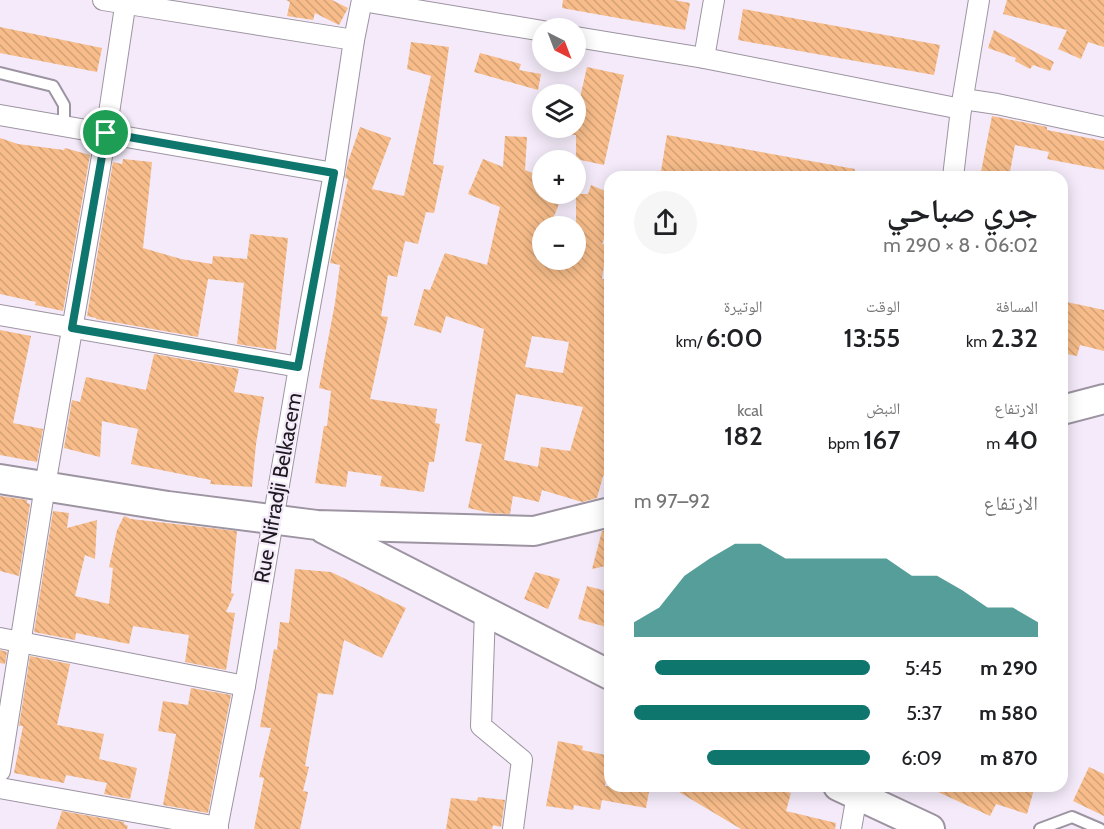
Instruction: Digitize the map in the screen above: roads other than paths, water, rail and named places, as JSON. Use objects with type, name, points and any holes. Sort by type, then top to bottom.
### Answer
[{"type":"main road","points":[[1068,408],[1104,399]]},
{"type":"main road","points":[[0,479],[317,525],[534,531],[604,514]]},
{"type":"main road","points":[[317,525],[604,672]]},
{"type":"main road","points":[[851,792],[930,829]]},
{"type":"street","points":[[103,0],[354,40]]},
{"type":"street","points":[[362,0],[532,29]]},
{"type":"street","name":"Rue Nifradji Belkacem","points":[[218,828],[245,686],[362,0]]},
{"type":"street","points":[[704,58],[714,0]]},
{"type":"street","points":[[954,171],[979,0]]},
{"type":"street","points":[[0,771],[45,486],[106,133],[125,2]]},
{"type":"street","points":[[586,39],[962,104],[997,104],[1104,127]]},
{"type":"street","points":[[0,115],[334,173]]},
{"type":"street","points":[[0,315],[298,367]]},
{"type":"street","points":[[485,611],[481,726],[522,760],[513,829]]},
{"type":"street","points":[[0,638],[245,686]]},
{"type":"street","points":[[0,788],[218,828]]},
{"type":"street","points":[[847,792],[851,829]]},
{"type":"lane","points":[[0,73],[54,86],[64,105],[64,126]]},
{"type":"lane","points":[[1040,829],[1072,817],[1100,829]]}]
